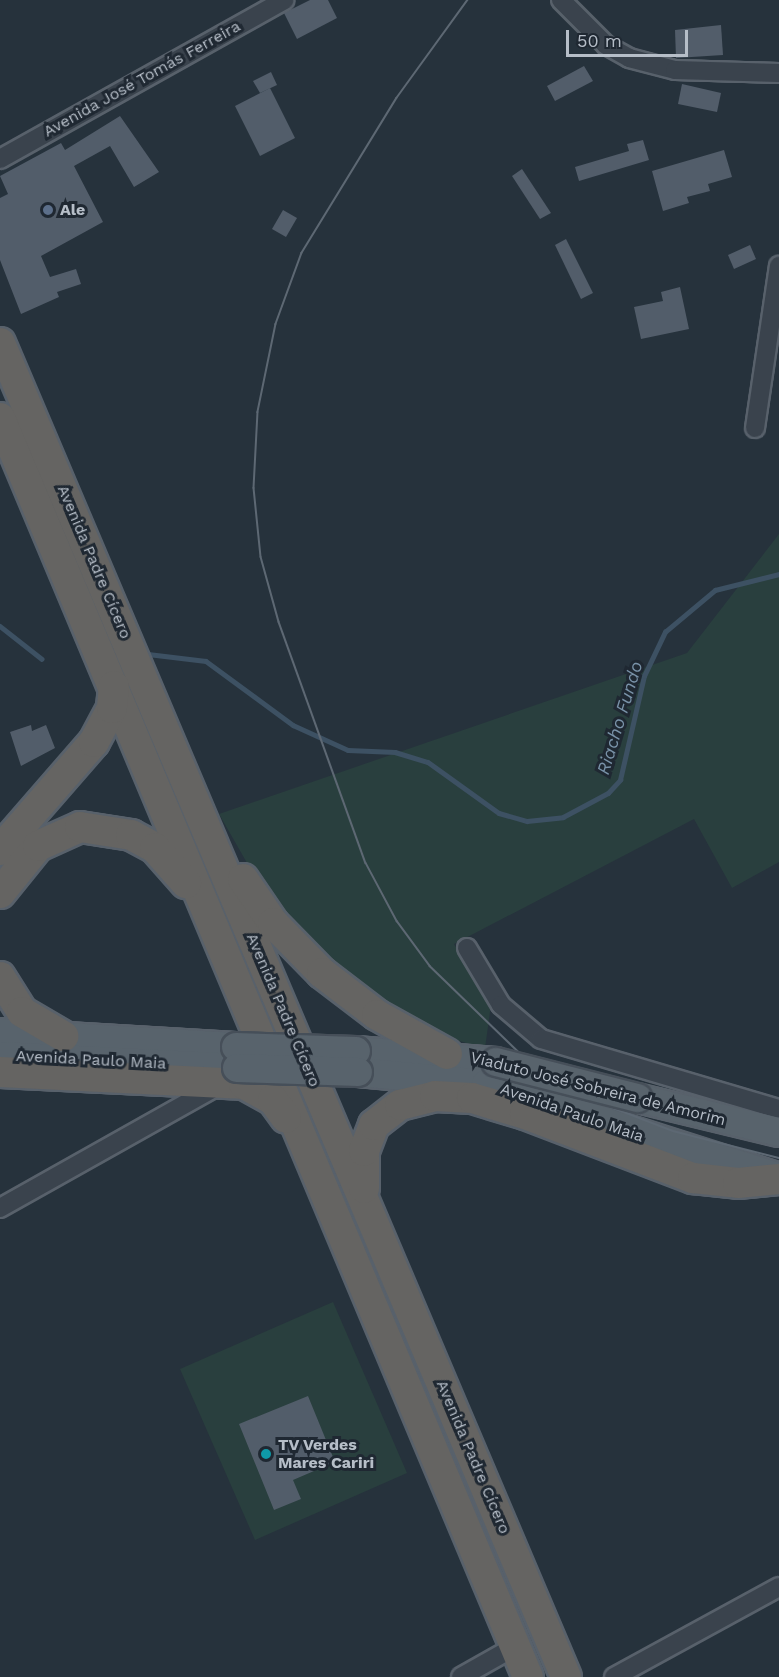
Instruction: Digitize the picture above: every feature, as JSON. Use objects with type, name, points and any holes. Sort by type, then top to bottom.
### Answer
[{"type":"highway","name":"Avenida Padre Cícero","points":[[0,343],[566,1677]]},
{"type":"highway","name":"Avenida Padre Cícero","points":[[0,418],[528,1677]]},
{"type":"highway","points":[[0,850],[94,742],[112,708],[114,686]]},
{"type":"highway","points":[[196,804],[213,821],[258,905],[287,939],[377,1015],[447,1054]]},
{"type":"highway","points":[[0,892],[22,862],[57,834],[106,826],[155,848],[183,879],[211,924]]},
{"type":"highway","points":[[0,977],[22,1012],[63,1036]]},
{"type":"highway","points":[[0,1072],[233,1065],[244,1084],[273,1100],[302,1138]]},
{"type":"highway","points":[[365,1203],[363,1159],[374,1125],[400,1105],[435,1096],[472,1098],[525,1114],[693,1178],[738,1183],[779,1178]]},
{"type":"main road","points":[[0,1033],[63,1036],[233,1065]]},
{"type":"main road","name":"Viaduto José Sobreira de Amorim","points":[[233,1065],[357,1062],[447,1054],[496,1062],[779,1132]]},
{"type":"main road","name":"Avenida Paulo Maia","points":[[0,1056],[233,1065]]},
{"type":"main road","name":"Avenida Paulo Maia","points":[[357,1062],[486,1084],[779,1178]]},
{"type":"street","name":"Avenida José Tomás Ferreira","points":[[0,159],[285,0]]},
{"type":"street","points":[[561,0],[606,45],[629,58],[686,71],[779,73]]},
{"type":"street","points":[[755,428],[779,266]]},
{"type":"street","points":[[467,948],[501,1005],[541,1039],[779,1109]]},
{"type":"street","points":[[0,1208],[233,1065]]},
{"type":"street","points":[[614,1677],[779,1587]]},
{"type":"street","points":[[461,1677],[516,1646]]},
{"type":"green space","points":[[779,534],[779,862],[732,888],[694,819],[454,944],[491,1005],[485,1048],[452,1039],[390,1008],[338,969],[263,891],[219,814],[687,653]]},
{"type":"green space","points":[[333,1302],[407,1473],[255,1540],[180,1369]]},
{"type":"building","points":[[310,0],[328,0],[337,18],[297,39],[284,13]]},
{"type":"building","points":[[721,25],[723,55],[676,58],[675,30]]},
{"type":"building","points":[[584,66],[593,81],[555,101],[547,86]]},
{"type":"building","points":[[271,72],[277,85],[260,93],[253,81]]},
{"type":"building","points":[[682,84],[721,93],[717,112],[678,104]]},
{"type":"building","points":[[270,88],[295,138],[260,156],[235,106]]},
{"type":"building","name":"Ale","points":[[120,116],[159,172],[134,187],[110,146],[74,166],[103,222],[41,256],[50,277],[76,269],[81,284],[57,292],[59,297],[21,314],[0,260],[0,198],[8,194],[0,176],[61,143],[65,150]]},
{"type":"building","points":[[643,140],[649,160],[579,181],[575,167],[629,151],[627,144]]},
{"type":"building","points":[[724,150],[732,177],[708,184],[710,191],[687,197],[689,203],[663,211],[652,171]]},
{"type":"building","points":[[522,169],[551,213],[540,219],[512,176]]},
{"type":"building","points":[[283,210],[297,218],[286,237],[272,229]]},
{"type":"building","points":[[566,239],[593,293],[581,299],[555,245]]},
{"type":"building","points":[[750,245],[756,259],[734,269],[728,255]]},
{"type":"building","points":[[680,287],[689,329],[641,339],[634,307],[663,301],[661,292]]},
{"type":"building","points":[[31,725],[32,731],[46,725],[55,748],[21,766],[10,732]]},
{"type":"building","name":"TV Verdes Mares Cariri","points":[[308,1396],[335,1462],[293,1480],[301,1499],[274,1510],[239,1424]]},
{"type":"waterway","name":"Riacho Fundo","points":[[148,654],[206,661],[293,725],[348,750],[395,752],[428,762],[499,813],[527,821],[563,817],[608,793],[620,780],[644,676],[665,632],[715,590],[779,574]]},
{"type":"waterway","name":"Riacho Fundo","points":[[0,626],[42,659]]},
{"type":"tram line","points":[[468,0],[397,98],[302,253],[276,324],[258,412],[254,488],[261,557],[279,622],[366,863],[397,921],[430,966],[524,1057]]},
{"type":"tram line","points":[[598,1102],[673,1131],[779,1158]]},
{"type":"place","name":"Ale","points":[[48,210]]},
{"type":"place","name":"TV Verdes Mares Cariri","points":[[266,1454]]}]
